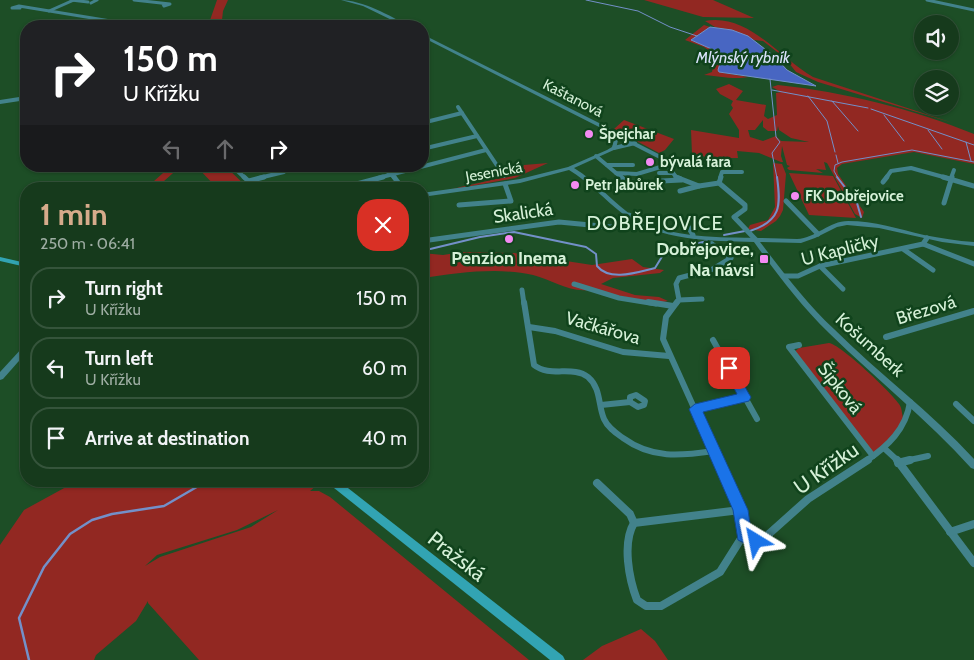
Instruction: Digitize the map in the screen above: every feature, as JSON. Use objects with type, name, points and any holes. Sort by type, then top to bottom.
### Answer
[{"type":"main road","points":[[0,259],[20,264]]},
{"type":"main road","name":"Pražská","points":[[340,487],[559,660]]},
{"type":"street","points":[[47,12],[72,0],[89,3],[97,0]]},
{"type":"street","points":[[134,0],[163,4]]},
{"type":"street","points":[[343,0],[364,5],[394,20]]},
{"type":"street","points":[[927,0],[974,9]]},
{"type":"street","points":[[931,0],[974,9]]},
{"type":"street","points":[[20,8],[103,20]]},
{"type":"street","name":"Kaštanová","points":[[429,38],[612,133],[616,140],[614,148]]},
{"type":"street","points":[[0,102],[20,99]]},
{"type":"street","points":[[458,106],[504,176]]},
{"type":"street","points":[[429,121],[462,113]]},
{"type":"street","points":[[612,133],[662,158],[672,173],[699,186]]},
{"type":"street","points":[[429,147],[477,136]]},
{"type":"street","points":[[635,143],[614,148],[570,168],[629,215],[645,225],[716,238],[801,241],[836,224],[860,223],[894,227],[927,238],[952,243],[974,244]]},
{"type":"street","points":[[429,165],[486,150]]},
{"type":"street","points":[[596,156],[626,182],[645,183]]},
{"type":"street","points":[[607,165],[633,165]]},
{"type":"street","points":[[616,173],[637,174],[667,165]]},
{"type":"street","name":"Jesenická","points":[[429,194],[505,184],[570,168]]},
{"type":"street","points":[[883,182],[891,171],[907,168],[974,186]]},
{"type":"street","points":[[944,203],[954,170]]},
{"type":"street","points":[[239,172],[249,181],[284,172]]},
{"type":"street","points":[[389,172],[398,182]]},
{"type":"street","points":[[363,182],[400,172]]},
{"type":"street","points":[[719,183],[722,172],[742,172]]},
{"type":"street","points":[[660,173],[672,173]]},
{"type":"street","points":[[661,182],[682,179]]},
{"type":"street","points":[[680,191],[719,183],[745,205],[746,209],[734,217],[756,240]]},
{"type":"street","points":[[459,205],[511,201],[505,184]]},
{"type":"street","points":[[786,201],[812,225],[818,234]]},
{"type":"street","points":[[628,225],[626,222],[629,215]]},
{"type":"street","name":"Skalická","points":[[429,240],[559,222],[579,222],[611,228],[645,225]]},
{"type":"street","points":[[686,223],[693,234]]},
{"type":"street","points":[[812,225],[826,230]]},
{"type":"street","points":[[712,244],[716,238]]},
{"type":"street","points":[[927,238],[923,244],[974,264]]},
{"type":"street","name":"Košumberk","points":[[756,240],[796,294],[832,332],[946,434],[974,465]]},
{"type":"street","points":[[665,253],[712,244],[731,258]]},
{"type":"street","name":"U Kapličky","points":[[783,276],[798,276],[820,266],[923,244]]},
{"type":"street","name":"U Kapličky","points":[[903,249],[933,270]]},
{"type":"street","points":[[680,300],[676,284],[679,278],[714,269],[731,258],[738,258]]},
{"type":"street","points":[[820,266],[843,289]]},
{"type":"street","points":[[574,284],[618,298],[673,306]]},
{"type":"street","points":[[522,290],[534,364],[538,369],[545,372],[574,372],[584,375],[592,381],[601,405],[604,420],[610,428],[634,447],[668,458],[714,451]]},
{"type":"street","points":[[702,299],[680,300],[664,319],[662,333],[669,356],[740,510],[744,534],[720,572],[661,606],[646,606],[637,600],[634,592],[628,537],[629,528],[634,523],[740,510]]},
{"type":"street","name":"Březová","points":[[886,337],[974,311]]},
{"type":"street","name":"Vačkářova","points":[[529,327],[546,328],[596,345],[644,356],[669,356]]},
{"type":"street","points":[[713,340],[757,419]]},
{"type":"street","name":"Šípková","points":[[799,345],[789,347],[873,456]]},
{"type":"street","points":[[0,377],[20,355]]},
{"type":"street","points":[[695,409],[745,397]]},
{"type":"street","points":[[601,405],[630,402]]},
{"type":"street","name":"U Křížku","points":[[744,534],[756,541],[762,540],[804,503],[884,448],[905,422],[909,413],[910,402]]},
{"type":"street","points":[[956,404],[974,421]]},
{"type":"street","points":[[884,448],[898,463],[974,563]]},
{"type":"street","points":[[898,463],[928,456]]},
{"type":"street","points":[[597,483],[630,514],[634,523]]},
{"type":"street","points":[[950,532],[974,524]]},
{"type":"shaded area","points":[[217,0],[228,0],[223,11],[222,20],[210,20]]},
{"type":"shaded area","points":[[644,0],[713,0],[754,18],[703,17]]},
{"type":"shaded area","points":[[721,20],[749,30],[813,77],[914,111],[818,82],[796,72],[785,58],[763,41],[754,40],[735,31],[715,27],[705,21]]},
{"type":"shaded area","points":[[704,25],[710,27],[691,40],[723,54],[719,68],[724,73],[748,77],[732,78],[704,75],[712,72],[714,62],[719,58],[704,47],[685,40]]},
{"type":"shaded area","points":[[729,84],[743,91],[736,100],[766,105],[764,116],[768,119],[777,115],[776,93],[781,92],[772,87],[778,85],[828,92],[903,109],[914,113],[914,115],[921,115],[974,134],[974,164],[914,152],[842,164],[837,168],[838,174],[864,212],[862,218],[855,214],[827,163],[824,162],[826,170],[816,169],[823,173],[789,170],[787,168],[790,166],[787,165],[782,146],[781,156],[783,162],[759,153],[737,151],[738,158],[712,158],[692,154],[691,130],[739,138],[739,130],[729,114],[733,108],[731,105],[733,101],[720,94],[716,89]],"holes":[[[763,120],[763,127],[768,131],[777,131],[778,126],[779,130],[791,138],[809,142],[781,141],[776,136],[763,141],[750,137],[748,130],[755,130]]]},
{"type":"shaded area","points":[[624,120],[674,139],[665,150],[659,153],[614,129]]},
{"type":"shaded area","points":[[548,163],[515,178],[449,190],[502,177],[520,169],[524,165]]},
{"type":"shaded area","points":[[773,163],[782,164],[786,174],[783,210],[776,221],[761,231],[748,229],[750,225],[768,220],[775,207]]},
{"type":"shaded area","points":[[164,172],[174,172],[163,182],[153,182]]},
{"type":"shaded area","points":[[202,172],[231,172],[242,182],[211,182]]},
{"type":"shaded area","points":[[789,173],[833,176],[856,218],[809,215]]},
{"type":"shaded area","points":[[462,252],[514,253],[592,265],[632,259],[643,267],[664,270],[660,273],[613,278],[601,284],[635,295],[659,297],[668,301],[657,303],[574,289],[533,275],[506,271],[429,277],[429,254],[443,255]]},
{"type":"shaded area","points":[[829,343],[835,345],[865,369],[900,406],[905,422],[873,456],[793,353],[799,348]]},
{"type":"shaded area","points":[[66,487],[315,487],[310,491],[319,491],[330,497],[529,660],[199,660],[148,601],[136,621],[96,655],[94,660],[0,660],[0,545],[24,510]],"holes":[[[278,510],[251,527],[160,557],[145,566],[157,555],[237,530]]]},
{"type":"shaded area","points":[[641,629],[655,641],[668,660],[583,660],[602,646]]},
{"type":"water","name":"Mlýnský rybník","points":[[710,27],[732,30],[748,36],[774,56],[787,70],[816,86],[719,72],[723,54],[691,40]]},
{"type":"waterway","points":[[586,0],[638,11],[670,27],[697,36]]},
{"type":"waterway","points":[[770,79],[776,137],[780,142],[772,153],[777,178]]},
{"type":"waterway","points":[[772,90],[809,97]]},
{"type":"waterway","points":[[809,97],[832,101]]},
{"type":"waterway","points":[[809,97],[827,121],[835,152]]},
{"type":"waterway","points":[[832,101],[868,108]]},
{"type":"waterway","points":[[832,101],[858,131]]},
{"type":"waterway","points":[[871,109],[966,142]]},
{"type":"waterway","points":[[884,115],[904,141]]},
{"type":"waterway","points":[[928,130],[942,149]]},
{"type":"waterway","points":[[966,142],[974,145]]},
{"type":"waterway","points":[[966,142],[971,161]]},
{"type":"waterway","points":[[838,178],[834,171],[835,165],[842,162],[912,150],[974,162]]},
{"type":"waterway","points":[[836,155],[838,163]]},
{"type":"waterway","points":[[750,231],[768,222],[777,211],[779,196],[777,177]]},
{"type":"waterway","points":[[837,177],[857,203],[861,217]]},
{"type":"waterway","points":[[724,235],[745,231]]},
{"type":"waterway","points":[[429,249],[480,237],[514,232],[586,247],[596,254],[597,266],[609,274],[617,275],[655,268],[663,255]]},
{"type":"waterway","points":[[676,249],[707,241]]},
{"type":"waterway","points":[[29,660],[19,618],[44,567],[70,534],[92,520],[112,514],[164,506],[197,487]]},
{"type":"place","name":"Špejchar","points":[[589,134]]},
{"type":"place","name":"bývalá fara","points":[[650,162]]},
{"type":"place","name":"Petr Jabůrek","points":[[575,185]]},
{"type":"place","name":"FK Dobřejovice","points":[[795,196]]},
{"type":"place","name":"Penzion Inema","points":[[509,239]]},
{"type":"place","name":"Dobřejovice, Na návsi","points":[[764,259]]},
{"type":"district","name":"DOBŘEJOVICE","points":[[655,223]]},
{"type":"route","points":[[729,368],[745,397],[695,409],[740,510],[744,534],[756,541]]}]
